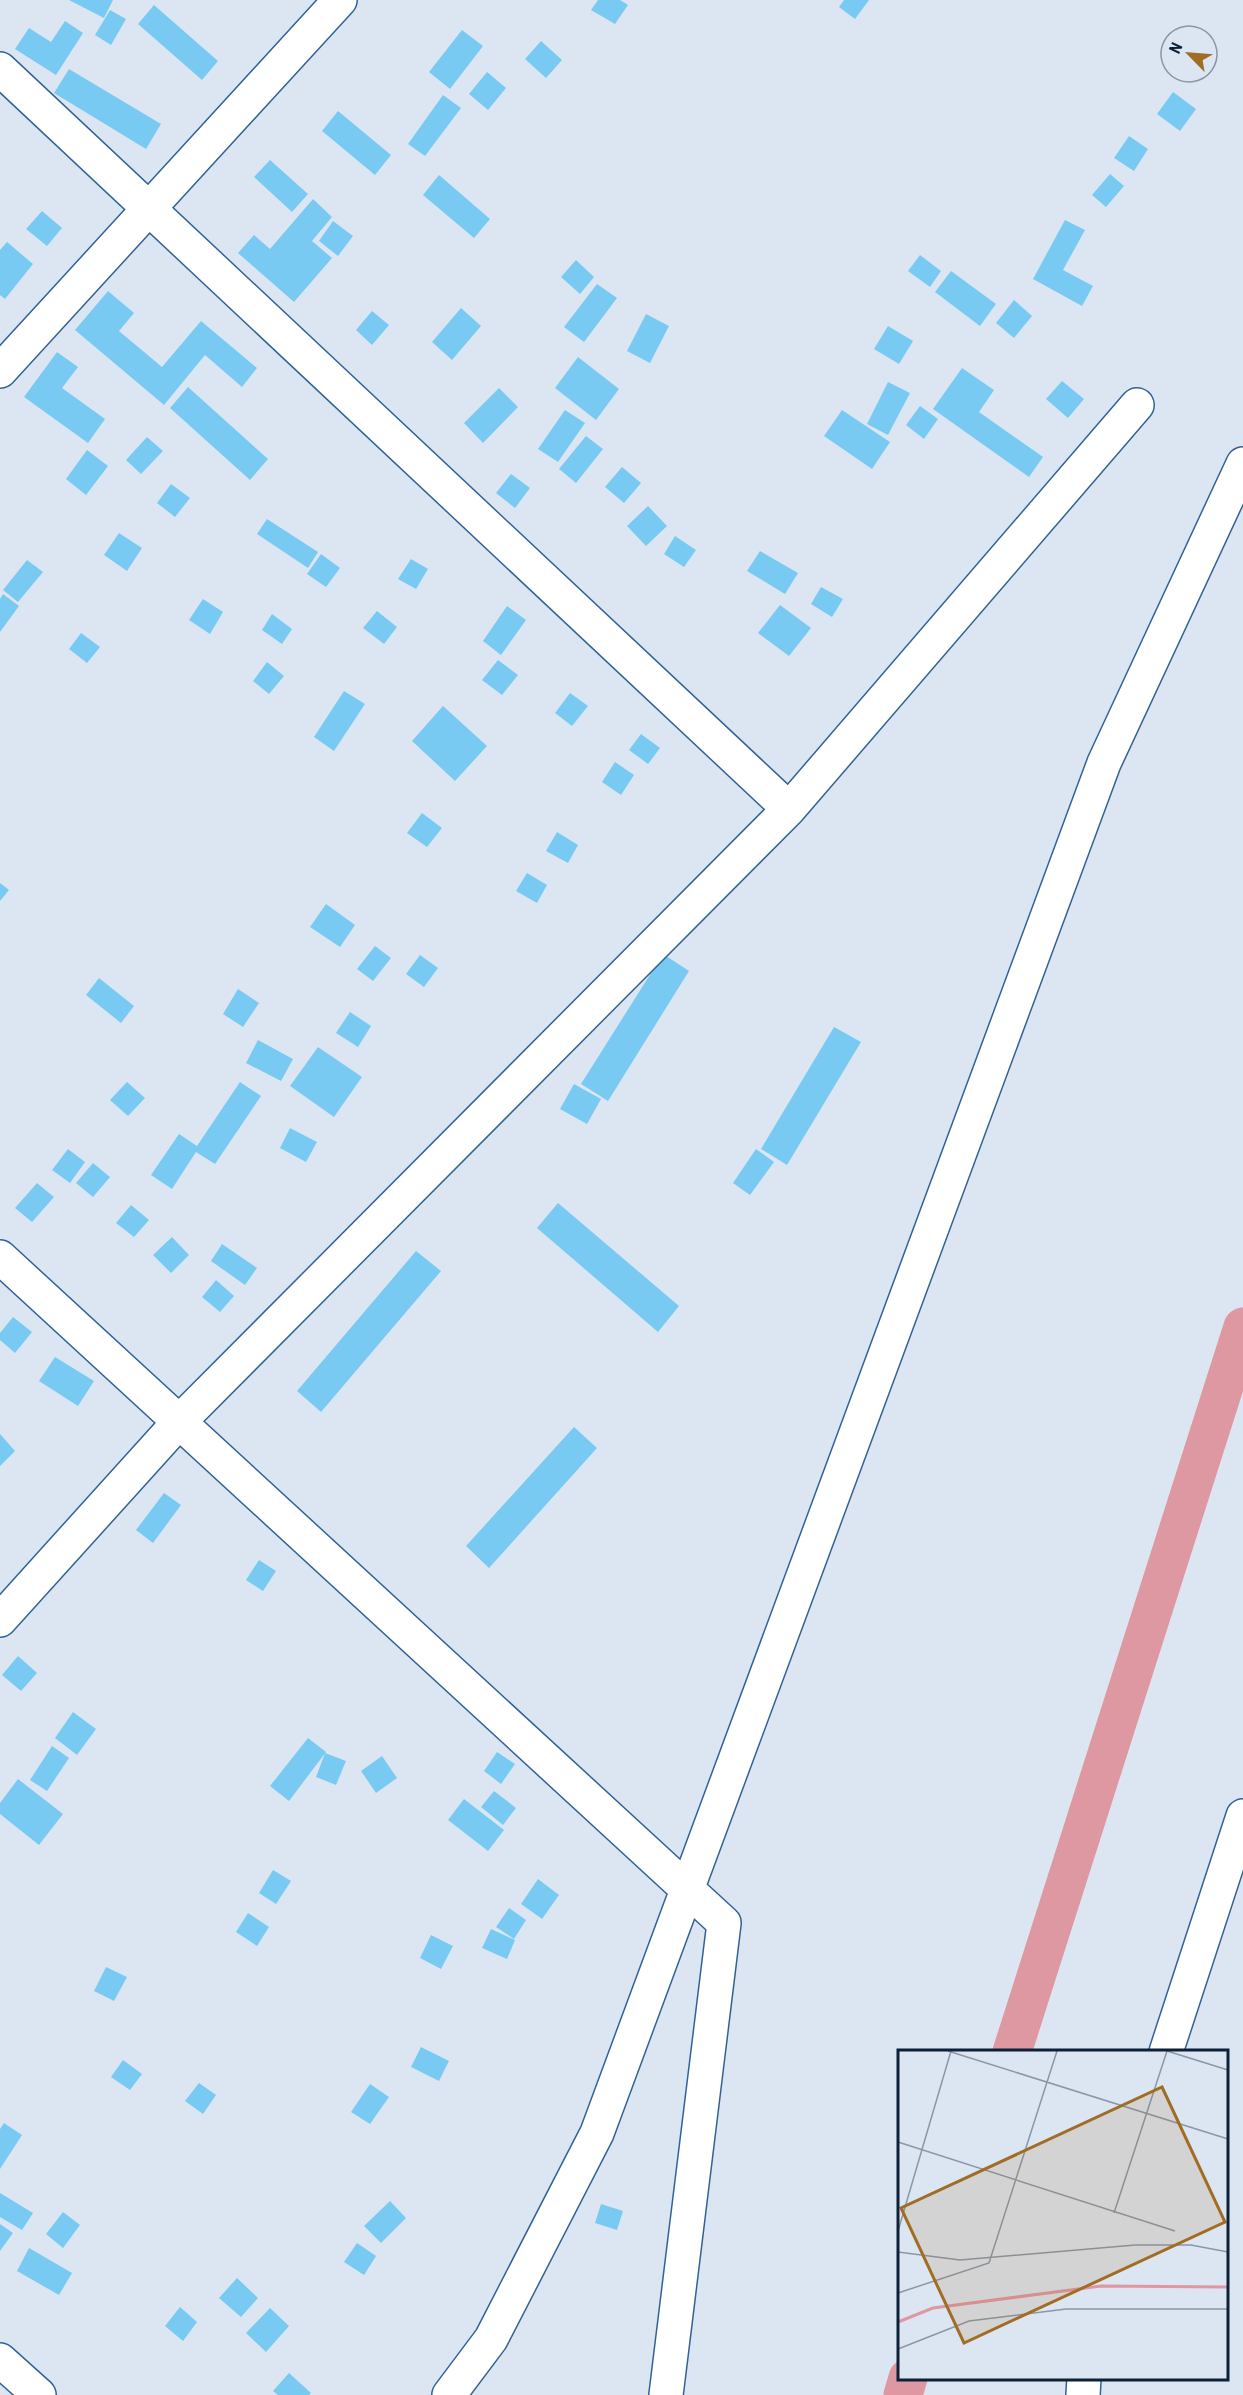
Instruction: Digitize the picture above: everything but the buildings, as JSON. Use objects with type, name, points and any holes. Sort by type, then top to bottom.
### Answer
[{"type":"street","points":[[0,371],[340,0]]},
{"type":"street","points":[[0,69],[789,809]]},
{"type":"street","points":[[0,1620],[178,1423],[789,809],[1137,405]]},
{"type":"street","points":[[450,2395],[491,2339],[597,2133],[1104,762],[1243,464]]},
{"type":"street","points":[[0,1257],[724,1923],[666,2395]]},
{"type":"street","points":[[1167,2050],[1243,1816]]},
{"type":"street","points":[[0,2360],[39,2395]]},
{"type":"street","points":[[1083,2395],[1084,2380]]},
{"type":"waterway","points":[[1013,2050],[1243,1327]]},
{"type":"waterway","points":[[903,2395],[907,2380]]}]
